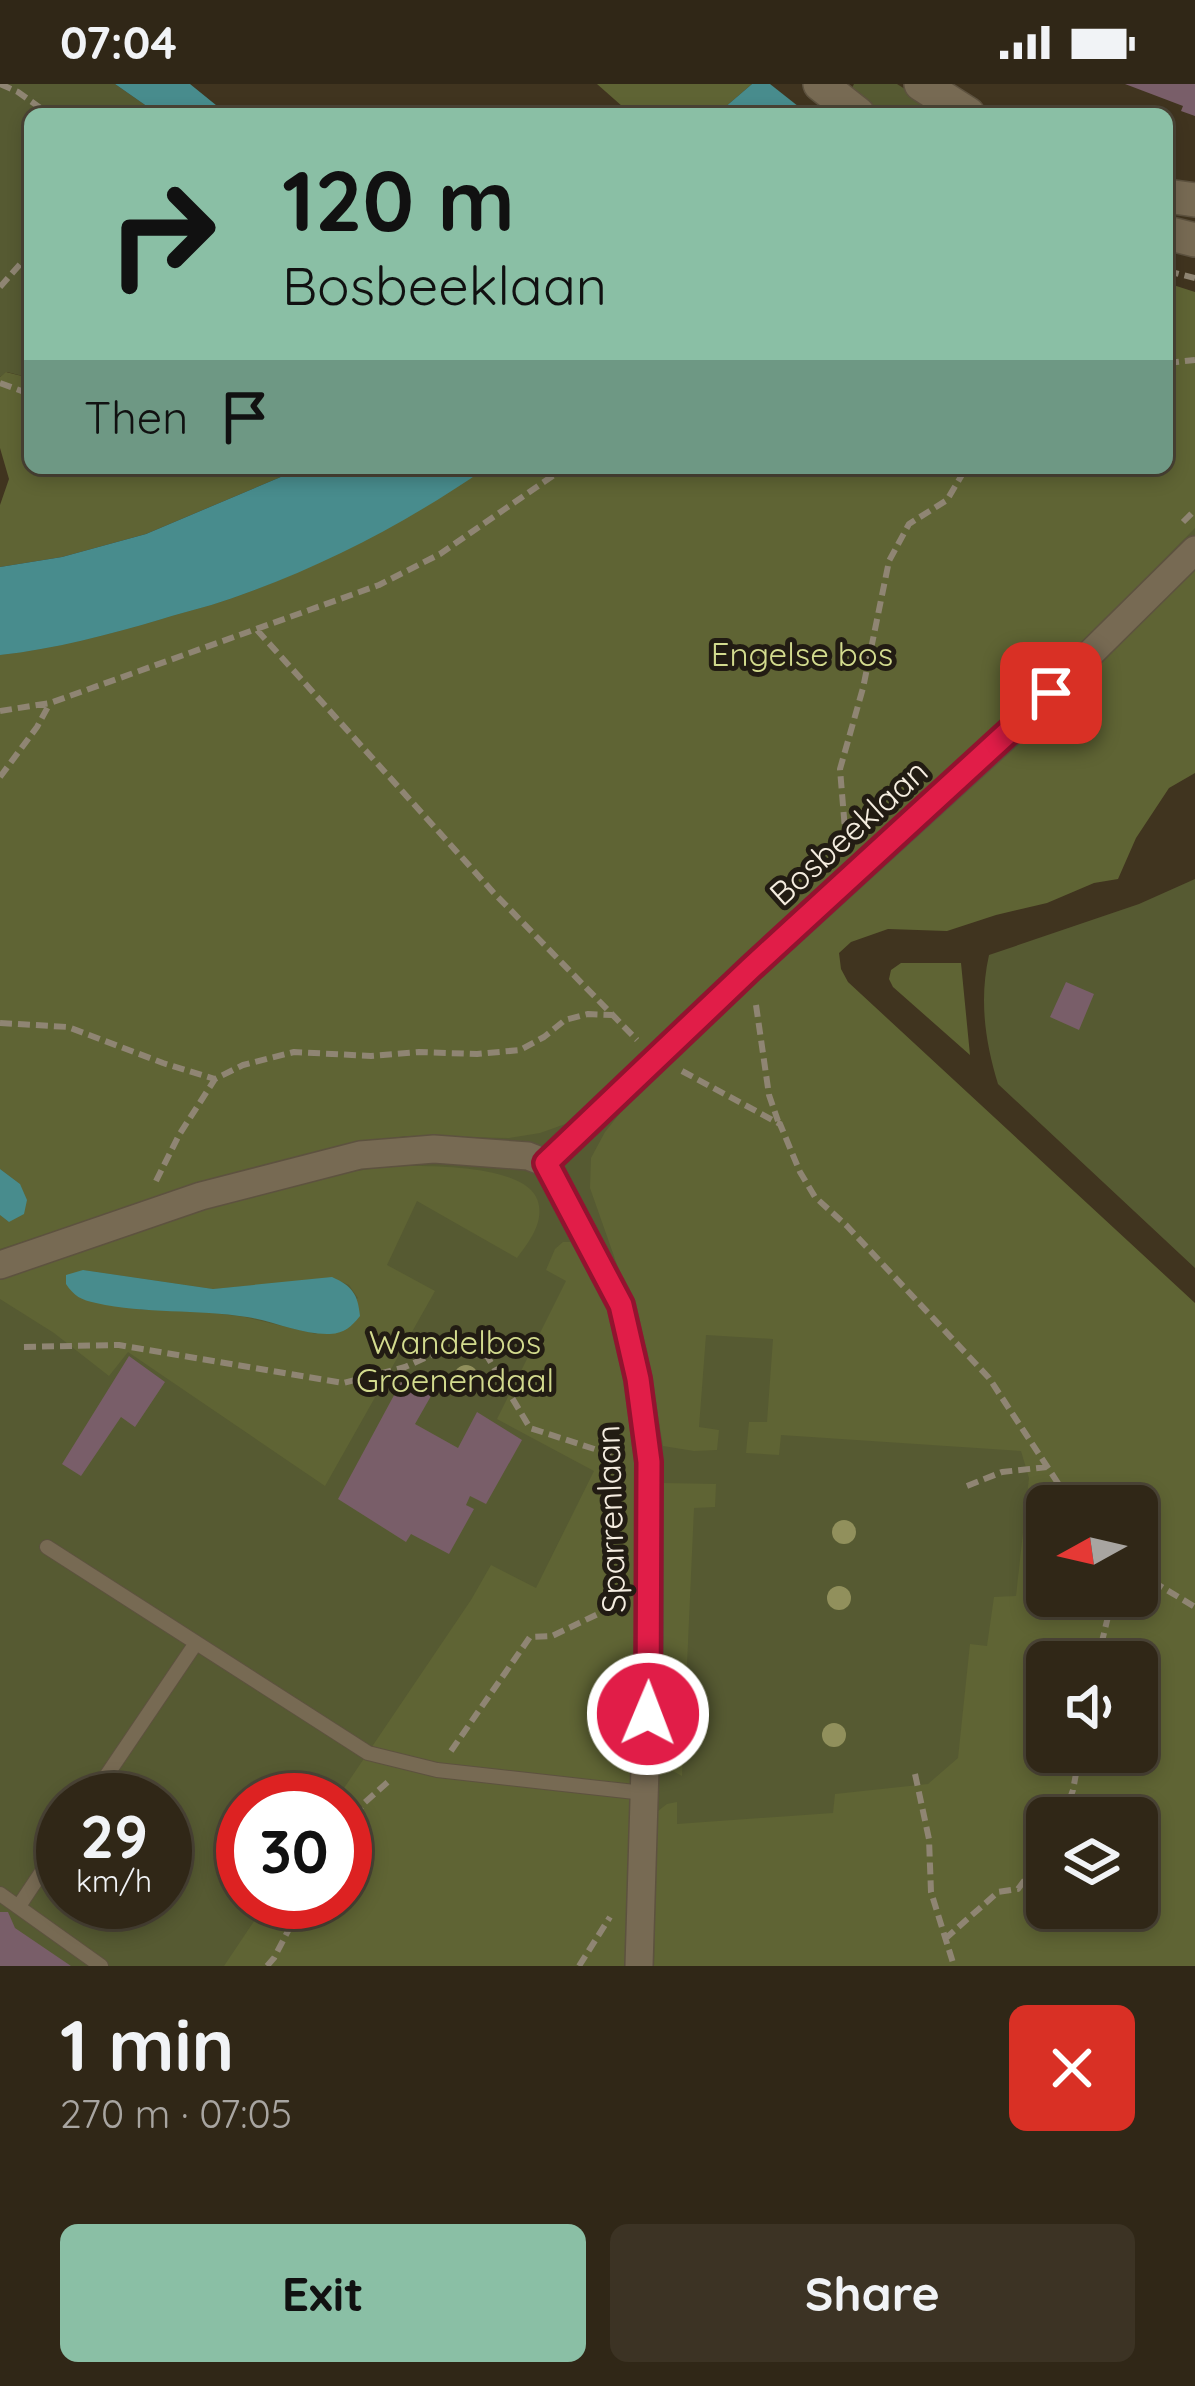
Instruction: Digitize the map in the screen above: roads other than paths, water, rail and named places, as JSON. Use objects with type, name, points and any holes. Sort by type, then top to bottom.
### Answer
[{"type":"street","points":[[820,84],[850,108]]},
{"type":"street","points":[[921,84],[959,108]]},
{"type":"street","name":"Bosbeeklaan","points":[[546,1163],[751,968],[1017,727],[1195,550]]},
{"type":"street","points":[[0,1265],[201,1196],[360,1155],[434,1149],[528,1156],[546,1163]]},
{"type":"street","name":"Sparrenlaan","points":[[546,1163],[621,1305],[638,1379],[649,1462],[640,1966]]},
{"type":"lane","points":[[47,1547],[368,1754],[437,1771],[646,1793]]},
{"type":"lane","points":[[108,1773],[196,1642]]},
{"type":"lane","points":[[19,1906],[36,1880]]},
{"type":"lane","points":[[0,1894],[101,1966]]},
{"type":"water","points":[[115,84],[190,84],[220,108],[149,108]]},
{"type":"water","points":[[752,84],[848,84],[835,108],[724,108]]},
{"type":"water","points":[[288,474],[477,474],[368,539],[273,583],[122,631],[0,655],[0,567],[62,557],[146,534]]},
{"type":"water","points":[[0,1169],[20,1184],[27,1200],[24,1214],[9,1222],[0,1215]]},
{"type":"water","points":[[83,1270],[213,1289],[332,1277],[353,1292],[360,1316],[344,1331],[320,1334],[247,1317],[115,1306],[72,1292],[66,1275]]},
{"type":"park label","name":"Engelse bos","points":[[802,653]]},
{"type":"park label","name":"Wandelbos Groenendaal","points":[[455,1360]]}]
